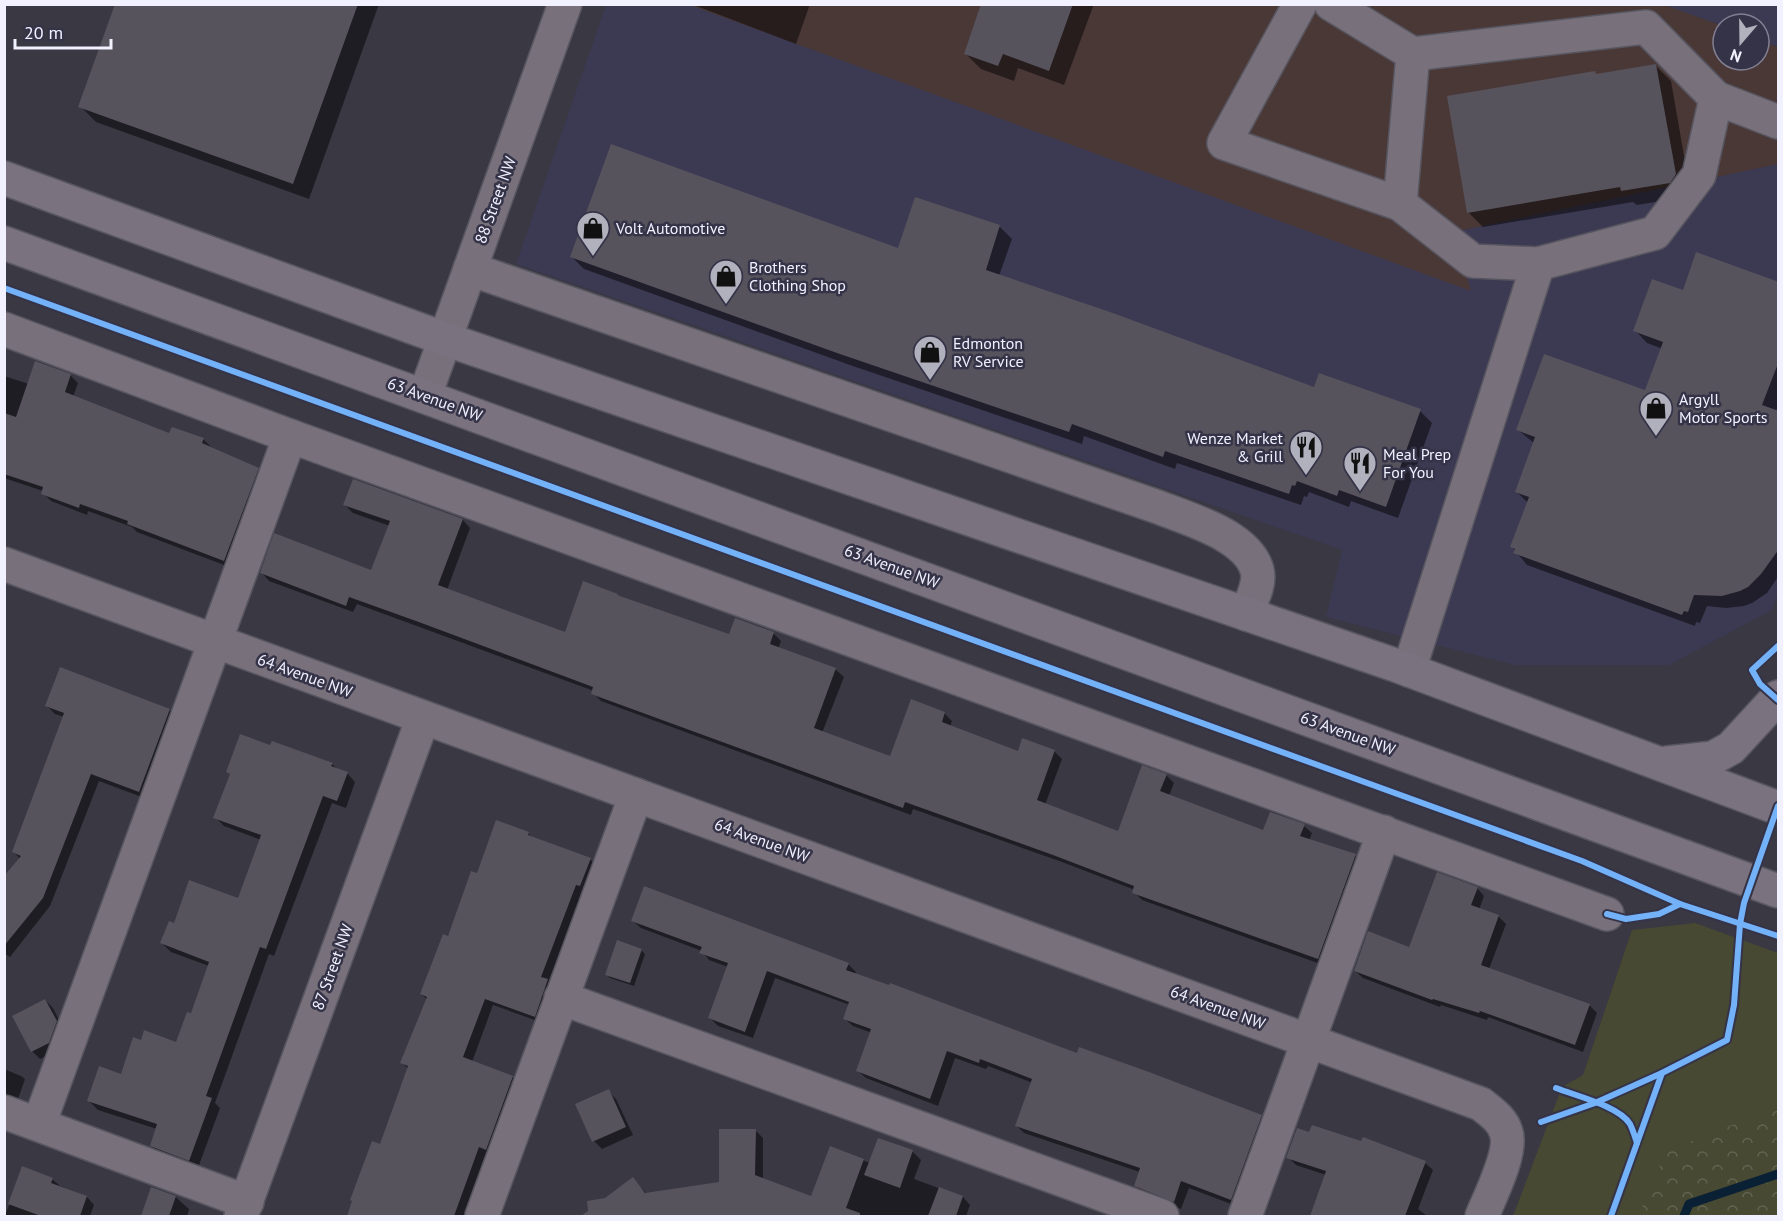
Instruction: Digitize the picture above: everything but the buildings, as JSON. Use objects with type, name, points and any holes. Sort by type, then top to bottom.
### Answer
[{"type":"main road","points":[[4,178],[445,339],[1409,670],[1779,808]]},
{"type":"main road","name":"63 Avenue NW","points":[[4,243],[1779,891]]},
{"type":"main road","points":[[1661,764],[1713,758],[1731,748],[1779,698]]},
{"type":"street","name":"88 Street NW","points":[[425,395],[565,4]]},
{"type":"street","points":[[1299,4],[1224,143],[1400,204],[1473,261],[1538,264],[1655,233],[1699,175],[1716,98]]},
{"type":"street","points":[[1330,4],[1413,54],[1646,27],[1716,98],[1779,122]]},
{"type":"street","points":[[1606,4],[1628,29]]},
{"type":"street","points":[[1400,204],[1413,54]]},
{"type":"street","points":[[1409,670],[1538,264]]},
{"type":"street","points":[[470,269],[1146,503],[1214,530],[1245,549],[1257,570],[1257,586],[1246,614]]},
{"type":"street","points":[[4,329],[290,436],[1607,914]]},
{"type":"street","points":[[39,1124],[290,436]]},
{"type":"street","name":"64 Avenue NW","points":[[5,566],[1481,1104],[1500,1120],[1506,1132],[1506,1152],[1482,1216]]},
{"type":"street","name":"87 Street NW","points":[[244,1209],[423,718]]},
{"type":"street","points":[[482,1216],[636,795]]},
{"type":"street","points":[[1245,1216],[1384,832]]},
{"type":"street","points":[[561,998],[1162,1216]]},
{"type":"street","points":[[4,1112],[39,1124],[244,1209]]},
{"type":"shaded area","points":[[606,5],[690,5],[1470,290],[1453,232],[1778,164],[1778,592],[1772,610],[1669,665],[1515,665],[1326,617],[1342,550],[516,264]]},
{"type":"shaded area","points":[[690,5],[1664,5],[1711,22],[1711,72],[1771,72],[1771,44],[1778,47],[1778,164],[1453,232],[1471,291]]},
{"type":"shaded area","points":[[1664,5],[1778,5],[1778,47],[1771,44],[1771,12],[1711,12],[1711,22]]},
{"type":"green space","points":[[1695,923],[1778,953],[1778,1216],[1513,1216],[1562,1087],[1583,1075],[1632,930]]},
{"type":"green space","points":[[1778,1107],[1778,1216],[1638,1216],[1666,1151]]},
{"type":"waterway","points":[[1684,1216],[1689,1204],[1778,1174]]},
{"type":"cycle path","points":[[4,288],[1582,861],[1680,904],[1778,936]]},
{"type":"cycle path","points":[[1778,646],[1752,670],[1760,684],[1778,700]]},
{"type":"cycle path","points":[[1611,1216],[1662,1073],[1727,1040],[1734,1005],[1740,924],[1744,903],[1778,806]]},
{"type":"cycle path","points":[[1607,914],[1626,919],[1659,914],[1680,904]]},
{"type":"cycle path","points":[[1541,1122],[1595,1103],[1662,1073]]},
{"type":"cycle path","points":[[1556,1088],[1617,1112],[1630,1124],[1637,1143]]},
{"type":"place","name":"Volt Automotive","points":[[593,257]]},
{"type":"place","name":"Brothers Clothing Shop","points":[[726,305]]},
{"type":"place","name":"Edmonton RV Service","points":[[930,381]]},
{"type":"place","name":"Argyll Motor Sports","points":[[1656,437]]},
{"type":"place","name":"Wenze Market & Grill","points":[[1306,476]]},
{"type":"place","name":"Meal Prep For You","points":[[1360,492]]}]
